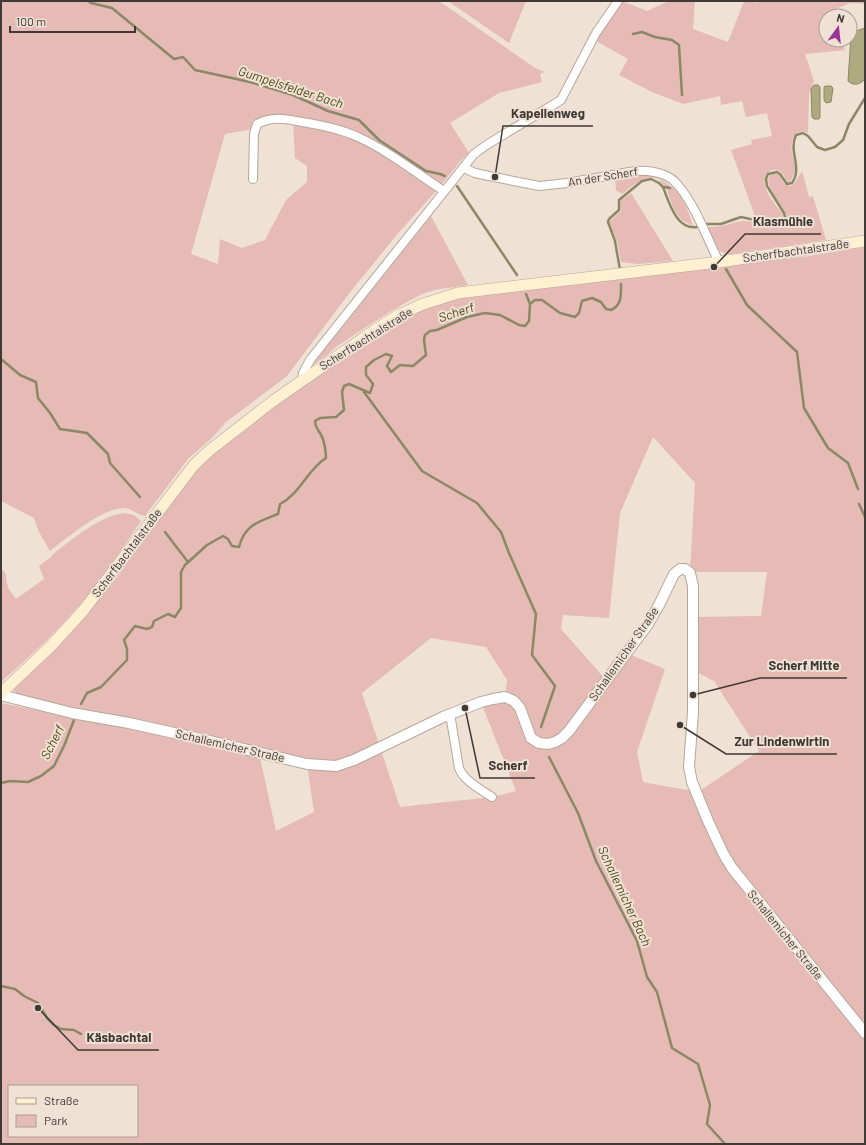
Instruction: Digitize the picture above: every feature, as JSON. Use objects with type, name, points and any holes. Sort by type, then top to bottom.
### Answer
[{"type":"main road","name":"Scherfbachtalstraße","points":[[1,694],[50,647],[83,612],[168,497],[194,465],[241,424],[302,380],[399,315],[439,298],[458,294],[529,284],[719,262],[865,242]]},
{"type":"street","points":[[302,380],[303,373],[310,360],[474,154],[561,100],[596,33],[618,1]]},
{"type":"street","points":[[253,179],[254,134],[257,124],[266,119],[276,118],[327,126],[357,136],[444,191]]},
{"type":"street","name":"An der Scherf","points":[[464,168],[475,173],[538,186],[567,183],[642,170],[652,171],[667,176],[673,180],[685,194],[719,262]]},
{"type":"street","name":"Schallemicher Straße","points":[[1,694],[72,713],[194,737],[307,764],[336,766],[354,760],[450,714],[481,702],[505,697],[514,701],[520,708],[531,738],[548,744],[562,738],[569,731],[648,624],[674,574],[680,569],[688,570],[693,586],[693,712],[689,762],[690,776],[694,789],[710,826],[732,868],[865,1033]]},
{"type":"street","points":[[450,714],[461,773],[466,779],[492,798]]},
{"type":"green space","points":[[1,1],[439,1],[535,68],[545,72],[540,74],[542,82],[499,93],[450,123],[469,153],[462,159],[442,184],[436,183],[358,135],[303,124],[341,133],[367,144],[398,162],[437,190],[400,231],[351,291],[287,376],[226,422],[212,438],[188,459],[145,516],[125,508],[106,512],[75,531],[50,551],[39,532],[34,518],[1,501]],"holes":[[[262,117],[293,122],[295,158],[307,166],[307,182],[286,200],[265,240],[242,248],[220,239],[218,264],[191,254],[225,134],[254,129]]]},
{"type":"green space","points":[[448,1],[526,1],[509,43]]},
{"type":"green space","points":[[622,1],[647,11],[669,1],[695,1],[693,29],[728,42],[744,1],[757,3],[756,1],[865,1],[865,4],[850,3],[838,8],[818,8],[818,48],[844,48],[845,50],[805,54],[814,81],[809,94],[808,133],[803,131],[796,133],[793,138],[791,146],[795,172],[791,181],[788,182],[782,173],[777,170],[771,170],[768,172],[765,178],[766,189],[783,214],[782,218],[766,220],[756,219],[731,150],[752,144],[751,140],[772,136],[767,113],[746,117],[742,101],[721,105],[720,96],[683,104],[652,92],[619,75],[628,59],[596,41]]},
{"type":"green space","points":[[802,171],[809,197],[813,196],[826,240],[732,254],[726,254],[715,246],[706,227],[716,227],[743,221],[769,225],[786,220],[786,214],[771,188],[769,179],[774,173],[781,176],[783,182],[790,186],[794,184]]},
{"type":"green space","points":[[635,174],[658,178],[674,189],[685,205],[693,226],[680,218],[673,208],[667,190],[657,179],[651,177],[645,178],[622,194],[616,190],[615,178]]},
{"type":"green space","points":[[631,193],[673,261],[638,264],[621,262],[617,241],[609,222],[621,211],[620,201]]},
{"type":"green space","points":[[431,216],[468,285],[437,290],[420,295],[398,307],[336,347],[314,364],[315,360]]},
{"type":"green space","points":[[865,247],[865,1144],[1,1144],[1,703],[96,722],[17,694],[13,690],[82,620],[118,576],[184,485],[211,456],[245,427],[307,382],[400,319],[425,307],[461,298],[809,256]],"holes":[[[653,437],[695,483],[690,572],[767,572],[761,616],[693,617],[693,670],[714,681],[759,751],[698,792],[643,782],[637,752],[665,669],[626,653],[607,681],[561,629],[563,615],[609,618],[620,513]],[[431,638],[486,647],[507,680],[505,697],[481,702],[516,791],[492,797],[400,807],[362,693]],[[532,738],[561,738],[548,744]],[[259,753],[307,764],[314,812],[276,831]]]},
{"type":"green space","points":[[125,513],[134,515],[141,521],[102,577],[78,607],[57,629],[1,682],[1,570],[5,572],[8,588],[16,599],[44,579],[39,566],[52,555],[96,523],[106,518]]},
{"type":"shaded area","points":[[865,28],[865,79],[861,83],[854,84],[848,81],[850,48],[858,48],[858,30]]},
{"type":"shaded area","points":[[814,85],[818,85],[820,87],[819,119],[814,119],[812,117],[811,89]]},
{"type":"shaded area","points":[[831,86],[833,88],[831,102],[826,103],[824,100],[824,87]]},
{"type":"waterway","name":"Gumpelsfelder Bach","points":[[88,1],[112,8],[174,59],[183,57],[195,70],[250,82],[293,95],[328,111],[359,120],[379,140],[426,171],[445,176]]},
{"type":"waterway","points":[[633,34],[642,32],[655,37],[672,40],[679,45],[682,95]]},
{"type":"waterway","name":"Scherf","points":[[705,224],[721,224],[741,217],[769,223],[783,220],[785,217],[784,213],[767,186],[766,179],[768,174],[777,172],[787,184],[792,183],[796,171],[794,147],[796,135],[803,133],[808,136],[817,147],[825,150],[835,147],[843,140],[849,124],[865,98]]},
{"type":"waterway","name":"Scherf","points":[[620,270],[615,241],[608,222],[609,219],[619,210],[619,200],[642,181],[651,179],[659,183],[663,187],[674,214],[679,220],[690,227],[697,227]]},
{"type":"waterway","name":"Gumpelsfelder Bach","points":[[457,186],[517,275]]},
{"type":"waterway","name":"Scherf","points":[[664,187],[670,188]]},
{"type":"waterway","points":[[726,269],[747,305],[797,352],[804,408],[828,448],[848,463],[858,489]]},
{"type":"waterway","name":"Scherf","points":[[81,704],[87,693],[101,687],[127,660],[127,649],[124,640],[135,626],[147,629],[152,627],[154,621],[168,614],[175,617],[181,608],[181,572],[185,565],[207,545],[223,536],[228,539],[232,546],[239,547],[245,533],[259,522],[278,514],[280,504],[287,500],[319,463],[326,458],[324,442],[315,421],[320,418],[336,417],[344,410],[342,392],[344,386],[349,384],[370,393],[373,384],[366,375],[366,367],[374,360],[386,354],[392,356],[387,366],[391,372],[400,365],[413,366],[426,355],[424,340],[425,335],[430,331],[437,330],[467,317],[485,313],[500,315],[519,325],[525,326],[529,321],[530,304],[535,300],[542,300],[560,313],[575,317],[579,313],[582,301],[592,298],[601,302],[606,309],[611,310],[615,308],[619,302],[621,296],[621,284]]},
{"type":"waterway","name":"Gumpelsfelder Bach","points":[[526,294],[530,304]]},
{"type":"waterway","points":[[1,359],[20,375],[36,382],[38,398],[60,429],[87,433],[108,454],[110,463],[140,497]]},
{"type":"waterway","name":"Schallemicher Bach","points":[[364,392],[422,471],[477,503],[501,532],[536,614],[532,655],[555,686],[541,727]]},
{"type":"waterway","points":[[859,504],[865,517]]},
{"type":"waterway","points":[[165,532],[188,562]]},
{"type":"waterway","name":"Scherf","points":[[1,783],[10,781],[28,782],[41,776],[54,766],[74,720]]},
{"type":"waterway","name":"Schallemicher Bach","points":[[549,757],[578,813],[596,861],[637,941],[647,977],[657,992],[672,1048],[698,1064],[710,1105],[707,1124],[725,1144]]},
{"type":"waterway","points":[[1,986],[15,989],[24,996],[38,1003],[47,1018],[54,1025],[61,1029],[74,1030],[81,1034]]},
{"type":"place","name":"Kapellenweg","points":[[495,177]]},
{"type":"place","name":"Klasmühle","points":[[714,267]]},
{"type":"place","name":"Scherf Mitte","points":[[693,695]]},
{"type":"place","name":"Scherf","points":[[465,708]]},
{"type":"place","name":"Zur Lindenwirtin","points":[[680,725]]},
{"type":"place","name":"Käsbachtal","points":[[38,1008]]}]
